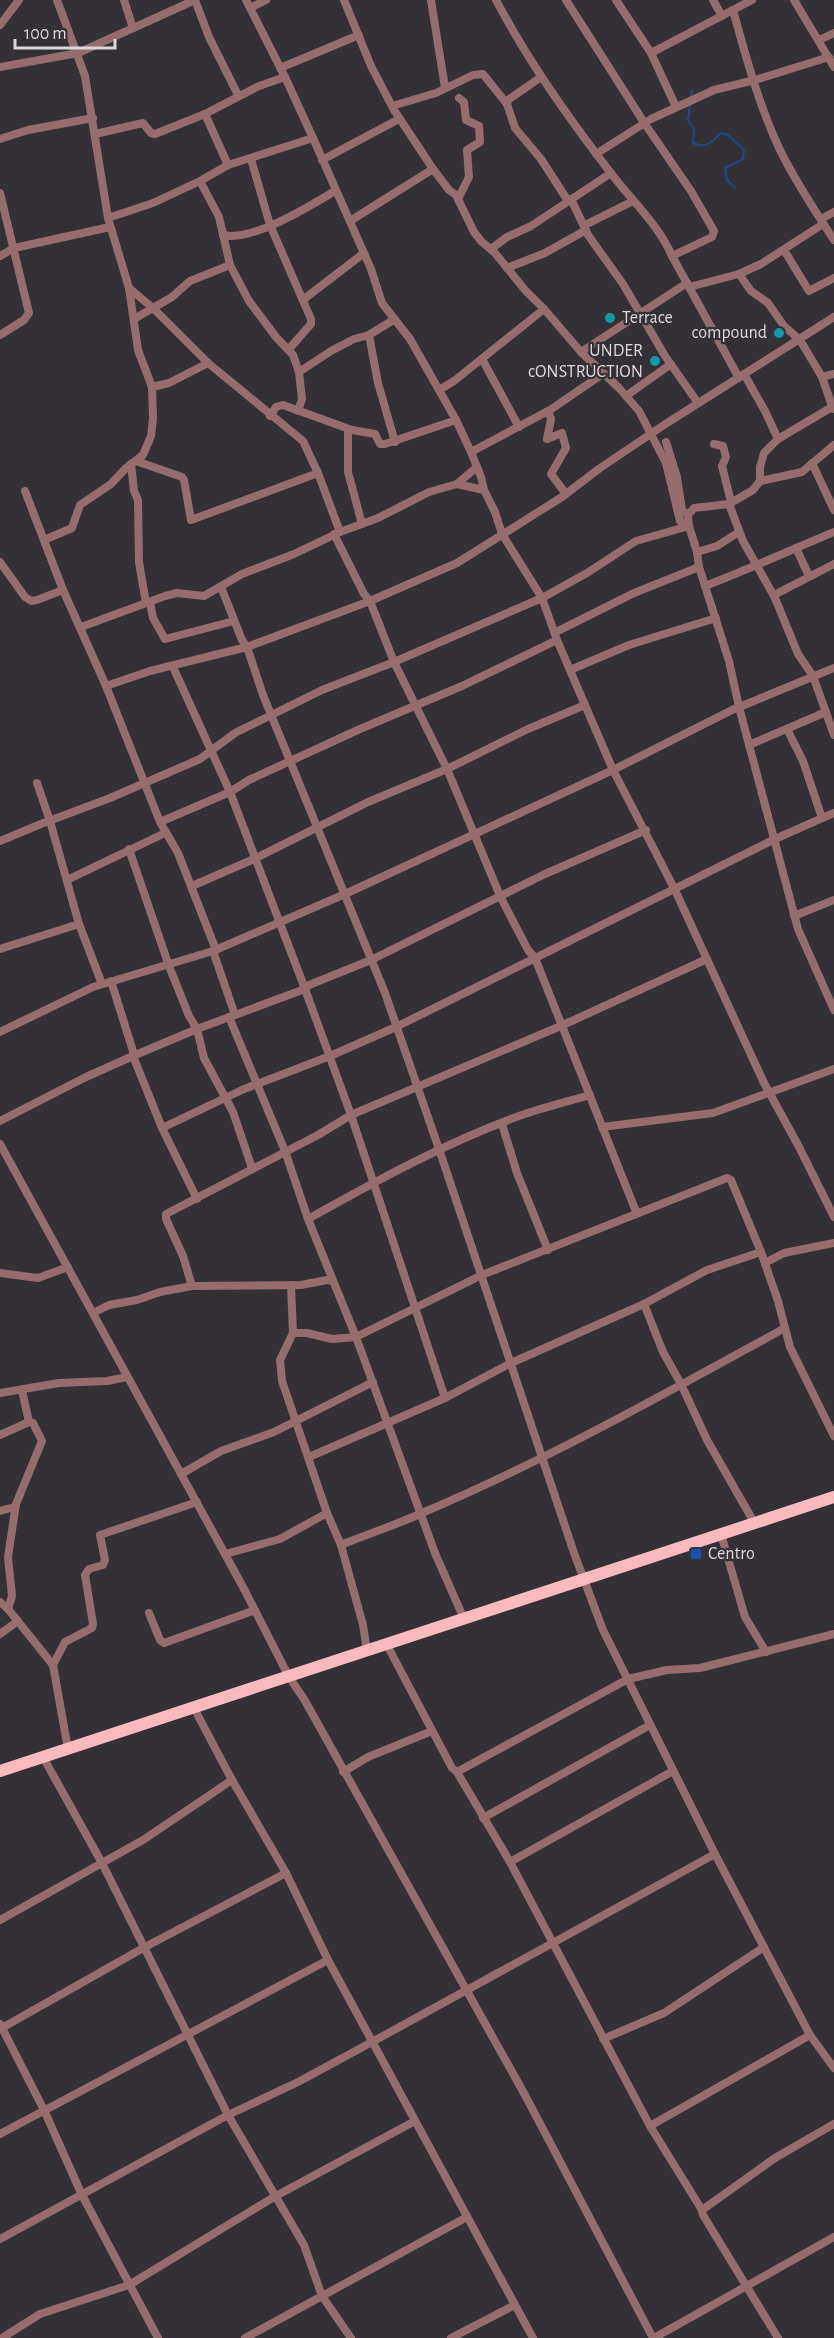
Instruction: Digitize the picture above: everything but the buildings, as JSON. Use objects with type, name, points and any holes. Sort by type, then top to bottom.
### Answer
[{"type":"highway","points":[[0,1771],[834,1497]]},
{"type":"street","points":[[0,25],[20,0]]},
{"type":"street","points":[[44,540],[72,528],[80,505],[111,484],[147,450],[153,427],[152,387],[138,350],[129,288],[109,222],[93,118],[78,53],[57,0]]},
{"type":"street","points":[[124,0],[134,28]]},
{"type":"street","points":[[0,67],[78,53],[195,0],[207,31],[238,95]]},
{"type":"street","points":[[266,0],[248,4],[313,138],[364,253],[382,303],[415,346],[456,420],[477,467],[502,534],[542,598],[613,770],[646,830],[751,1055],[834,1217]]},
{"type":"street","points":[[344,0],[371,66],[399,119],[433,169],[458,199],[474,232],[581,352],[639,411],[666,463],[680,521],[689,526]]},
{"type":"street","points":[[431,0],[445,88]]},
{"type":"street","points":[[496,0],[515,37],[541,77],[610,173],[665,240],[688,285],[765,411],[778,439]]},
{"type":"street","points":[[616,0],[651,53],[676,107]]},
{"type":"street","points":[[713,0],[722,16]]},
{"type":"street","points":[[651,53],[752,0]]},
{"type":"street","points":[[794,0],[834,67]]},
{"type":"street","points":[[570,1],[597,51],[691,191],[714,231],[712,237],[672,256]]},
{"type":"street","points":[[733,10],[779,148],[834,240]]},
{"type":"street","points":[[819,40],[834,33]]},
{"type":"street","points":[[280,68],[359,35]]},
{"type":"street","points":[[596,154],[651,119],[714,90],[829,57]]},
{"type":"street","points":[[392,106],[445,88],[472,75],[483,74],[507,104],[516,128],[569,200],[698,404]]},
{"type":"street","points":[[95,134],[143,123],[151,133],[155,134],[205,114],[238,95],[285,77]]},
{"type":"street","points":[[507,104],[508,100],[541,77]]},
{"type":"street","points":[[458,199],[469,177],[467,150],[480,142],[479,126],[466,120],[464,102],[459,98]]},
{"type":"street","points":[[205,114],[228,165]]},
{"type":"street","points":[[0,139],[28,129],[93,118]]},
{"type":"street","points":[[322,160],[399,119]]},
{"type":"street","points":[[0,256],[14,248],[109,222],[200,181],[228,165],[313,138]]},
{"type":"street","points":[[251,159],[270,225],[312,322],[289,349]]},
{"type":"street","points":[[350,221],[433,169]]},
{"type":"street","points":[[491,249],[507,237],[531,226],[610,173]]},
{"type":"street","points":[[200,181],[216,209],[230,265],[249,301],[281,344],[289,349],[299,372],[302,399],[298,411]]},
{"type":"street","points":[[223,235],[234,237],[287,219],[335,190]]},
{"type":"street","points":[[0,193],[3,216],[14,248],[29,313],[24,320],[0,335]]},
{"type":"street","points":[[507,268],[545,253],[633,201]]},
{"type":"street","points":[[581,352],[688,285],[739,274],[761,264],[784,250],[834,212]]},
{"type":"street","points":[[784,250],[809,291],[834,278]]},
{"type":"street","points":[[303,299],[364,253]]},
{"type":"street","points":[[134,319],[180,292],[190,281],[230,265]]},
{"type":"street","points":[[739,274],[750,291],[768,303],[784,326],[800,340],[822,377],[833,408],[778,439],[764,453],[761,459],[760,481],[753,490],[730,503],[693,508],[688,515],[689,526],[699,567],[729,661],[794,916],[800,936],[834,1010]]},
{"type":"street","points":[[129,288],[154,309],[208,363],[303,441],[318,472],[337,533],[364,594],[370,601],[394,662],[447,769],[501,898],[528,950],[535,958],[637,1214]]},
{"type":"street","points":[[439,390],[454,381],[544,309]]},
{"type":"street","points":[[106,686],[138,675],[247,647],[370,601],[457,563],[834,317]]},
{"type":"street","points":[[299,372],[330,351],[354,339],[369,335],[395,319]]},
{"type":"street","points":[[369,335],[378,382],[395,442]]},
{"type":"street","points":[[482,359],[519,427]]},
{"type":"street","points":[[152,387],[169,383],[208,363]]},
{"type":"street","points":[[626,396],[671,364]]},
{"type":"street","points":[[471,453],[548,411],[604,373]]},
{"type":"street","points":[[822,377],[834,374]]},
{"type":"street","points":[[270,416],[279,406],[348,429],[375,434],[380,444],[395,442],[456,420]]},
{"type":"street","points":[[548,411],[550,419],[547,439],[562,433],[566,448],[551,474],[566,494]]},
{"type":"street","points":[[348,429],[348,472],[362,524]]},
{"type":"street","points":[[666,442],[677,477],[682,510],[688,515]]},
{"type":"street","points":[[714,444],[723,446],[726,457],[722,466],[739,532],[774,595],[798,654],[813,676],[834,735]]},
{"type":"street","points":[[760,481],[802,472],[834,446]]},
{"type":"street","points":[[133,462],[182,477],[191,520],[318,472]]},
{"type":"street","points":[[133,462],[134,491],[138,500],[139,562],[153,618],[165,639],[234,621]]},
{"type":"street","points":[[812,463],[834,510]]},
{"type":"street","points":[[81,627],[148,602],[177,594],[204,596],[242,574],[378,518],[429,492],[457,484],[477,467]]},
{"type":"street","points":[[457,484],[484,490]]},
{"type":"street","points":[[26,491],[63,590],[106,686],[144,784],[165,833],[178,853],[192,886],[214,951],[232,1016],[257,1085],[285,1151],[332,1281],[356,1336],[435,1553],[464,1620]]},
{"type":"street","points":[[0,842],[200,759],[235,733],[322,690],[394,662],[542,598],[636,542],[689,526]]},
{"type":"street","points":[[697,552],[717,546],[739,532]]},
{"type":"street","points":[[705,586],[758,566],[834,532]]},
{"type":"street","points":[[796,548],[809,576]]},
{"type":"street","points":[[0,562],[25,597],[31,601],[63,590]]},
{"type":"street","points":[[774,595],[834,564]]},
{"type":"street","points":[[160,822],[230,792],[249,780],[360,729],[415,707],[556,636],[634,592],[699,567]]},
{"type":"street","points":[[221,587],[247,647],[396,1027],[584,1580],[603,1629],[715,1854],[810,2035],[834,2068]]},
{"type":"street","points":[[570,670],[629,645],[716,618]]},
{"type":"street","points":[[173,667],[230,792],[305,989],[351,1115],[446,1398]]},
{"type":"street","points":[[0,1032],[106,983],[214,951],[279,923],[613,770],[739,707],[834,668]]},
{"type":"street","points":[[192,886],[254,859],[368,802],[447,769],[535,726],[585,705]]},
{"type":"street","points":[[749,745],[826,712]]},
{"type":"street","points":[[788,729],[806,768],[822,818]]},
{"type":"street","points":[[37,783],[79,924],[106,983],[162,1128],[197,1198]]},
{"type":"street","points":[[162,1128],[225,1097],[330,1056],[396,1027],[775,839],[834,813]]},
{"type":"street","points":[[0,1121],[133,1056],[197,1029],[305,989],[309,985],[371,960],[501,898],[545,874],[646,830]]},
{"type":"street","points":[[67,880],[165,833]]},
{"type":"street","points":[[129,849],[169,966],[189,1017],[197,1029],[208,1068],[225,1097],[252,1168]]},
{"type":"street","points":[[794,916],[834,900]]},
{"type":"street","points":[[0,949],[79,924]]},
{"type":"street","points":[[192,1286],[183,1256],[166,1216],[351,1115],[418,1088],[707,959]]},
{"type":"street","points":[[602,1127],[713,1113],[834,1069]]},
{"type":"street","points":[[308,1219],[439,1149],[518,1116],[590,1095]]},
{"type":"street","points":[[502,1124],[520,1179],[548,1250]]},
{"type":"street","points":[[0,1144],[197,1502],[289,1677],[525,2095],[653,2338],[834,2237]]},
{"type":"street","points":[[293,1334],[307,1333],[332,1339],[356,1336],[416,1309],[482,1275],[728,1178],[731,1180],[761,1252],[798,1368],[834,1436]]},
{"type":"street","points":[[765,1263],[784,1254],[834,1244]]},
{"type":"street","points":[[309,1457],[446,1398],[511,1363],[644,1304],[707,1270],[761,1252]]},
{"type":"street","points":[[0,1273],[38,1278],[68,1267]]},
{"type":"street","points":[[93,1313],[109,1305],[192,1286],[291,1285],[332,1281]]},
{"type":"street","points":[[291,1285],[293,1334],[280,1360],[280,1370],[327,1513],[341,1545],[363,1625],[367,1651]]},
{"type":"street","points":[[644,1304],[663,1352],[707,1440],[755,1524]]},
{"type":"street","points":[[341,1545],[422,1514],[542,1456],[785,1328]]},
{"type":"street","points":[[0,1393],[59,1383],[107,1381],[127,1377]]},
{"type":"street","points":[[181,1474],[221,1451],[274,1432],[373,1382]]},
{"type":"street","points":[[8,1609],[12,1596],[8,1557],[15,1507],[42,1441],[33,1424],[29,1422],[22,1390]]},
{"type":"street","points":[[0,1435],[29,1422]]},
{"type":"street","points":[[53,1665],[65,1642],[92,1628],[85,1575],[89,1569],[103,1565],[105,1560],[100,1535],[197,1502]]},
{"type":"street","points":[[0,1511],[15,1507]]},
{"type":"street","points":[[225,1554],[280,1539],[327,1513]]},
{"type":"street","points":[[722,1534],[745,1617],[766,1652]]},
{"type":"street","points":[[0,1602],[53,1665],[68,1749]]},
{"type":"street","points":[[149,1613],[160,1640],[164,1643],[255,1610]]},
{"type":"street","points":[[0,1634],[18,1621]]},
{"type":"street","points":[[456,1772],[461,1772],[627,1679],[667,1670],[700,1668],[834,1634]]},
{"type":"street","points":[[387,1645],[452,1768],[510,1863],[650,2126],[778,2338]]},
{"type":"street","points":[[194,1708],[232,1780],[286,1873],[328,1960],[533,2338]]},
{"type":"street","points":[[483,1818],[650,1725]]},
{"type":"street","points":[[343,1772],[368,1757],[432,1731]]},
{"type":"street","points":[[43,1757],[102,1863],[228,2115],[303,2245],[322,2296],[351,2338]]},
{"type":"street","points":[[510,1863],[673,1771]]},
{"type":"street","points":[[0,1920],[143,1840],[232,1780]]},
{"type":"street","points":[[0,2239],[228,2115],[298,2082],[715,1854]]},
{"type":"street","points":[[158,2338],[82,2195],[44,2110],[1,2027],[145,1947],[286,1873]]},
{"type":"street","points":[[603,2039],[664,2013],[764,1947]]},
{"type":"street","points":[[0,2134],[328,1960]]},
{"type":"street","points":[[650,2126],[810,2035]]},
{"type":"street","points":[[2,2338],[40,2314],[129,2284],[274,2197],[415,2121]]},
{"type":"street","points":[[702,2210],[775,2158],[834,2124]]},
{"type":"street","points":[[245,2338],[467,2217]]},
{"type":"street","points":[[452,2338],[515,2305]]},
{"type":"waterway","points":[[690,99],[692,90]]},
{"type":"waterway","points":[[690,105],[688,120],[694,129],[693,143],[705,145],[721,133],[728,135],[744,150],[743,159],[725,168],[727,180],[735,188]]},
{"type":"place","name":"Terrace","points":[[610,318]]},
{"type":"place","name":"compound","points":[[779,333]]},
{"type":"place","name":"UNDER cONSTRUCTION","points":[[655,361]]},
{"type":"place","name":"Centro","points":[[696,1554]]}]
